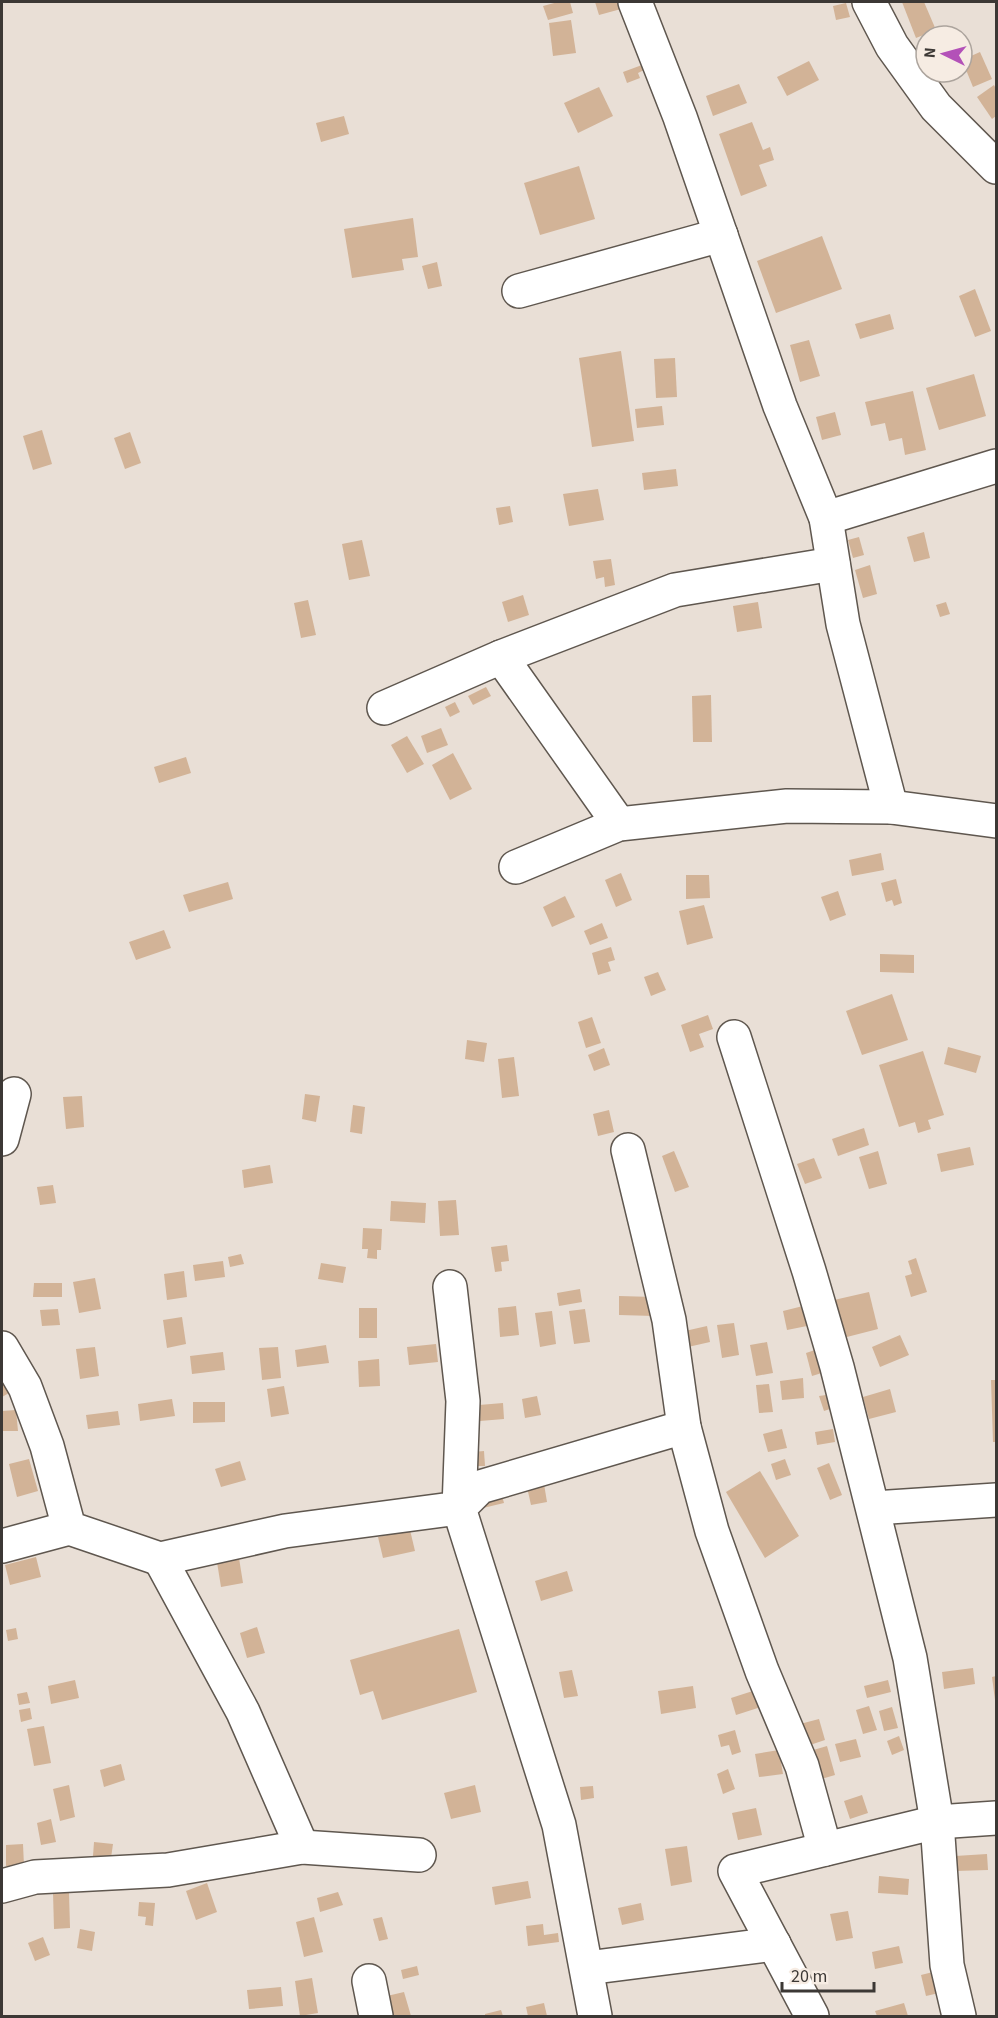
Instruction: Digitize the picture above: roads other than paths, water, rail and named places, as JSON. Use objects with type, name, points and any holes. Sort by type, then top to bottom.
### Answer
[{"type":"street","points":[[635,2],[680,117],[780,406],[826,518],[843,624],[891,807]]},
{"type":"street","points":[[869,2],[892,46],[936,107],[996,167]]},
{"type":"street","points":[[519,291],[721,235]]},
{"type":"street","points":[[826,518],[996,466]]},
{"type":"street","points":[[384,708],[501,657],[675,590],[833,564]]},
{"type":"street","points":[[501,657],[619,824]]},
{"type":"street","points":[[516,867],[619,824],[787,806],[891,807],[996,821]]},
{"type":"street","points":[[734,1037],[809,1271],[837,1367],[910,1658],[937,1822],[947,1965],[959,2016]]},
{"type":"street","points":[[2,1139],[14,1094]]},
{"type":"street","points":[[628,1150],[669,1320],[684,1427],[712,1531],[762,1671],[802,1766],[825,1849]]},
{"type":"street","points":[[450,1287],[463,1401],[459,1508],[559,1825],[595,2016]]},
{"type":"street","points":[[2,1348],[25,1387],[47,1446],[69,1528]]},
{"type":"street","points":[[2,1546],[69,1528],[159,1559],[285,1531],[459,1508],[480,1487],[684,1427]]},
{"type":"street","points":[[874,1508],[996,1500]]},
{"type":"street","points":[[159,1559],[243,1712],[302,1847]]},
{"type":"street","points":[[812,2016],[735,1871],[937,1822],[996,1818]]},
{"type":"street","points":[[2,1886],[35,1877],[168,1870],[302,1847],[419,1855]]},
{"type":"street","points":[[587,1968],[774,1944]]},
{"type":"street","points":[[369,1981],[376,2016]]}]
